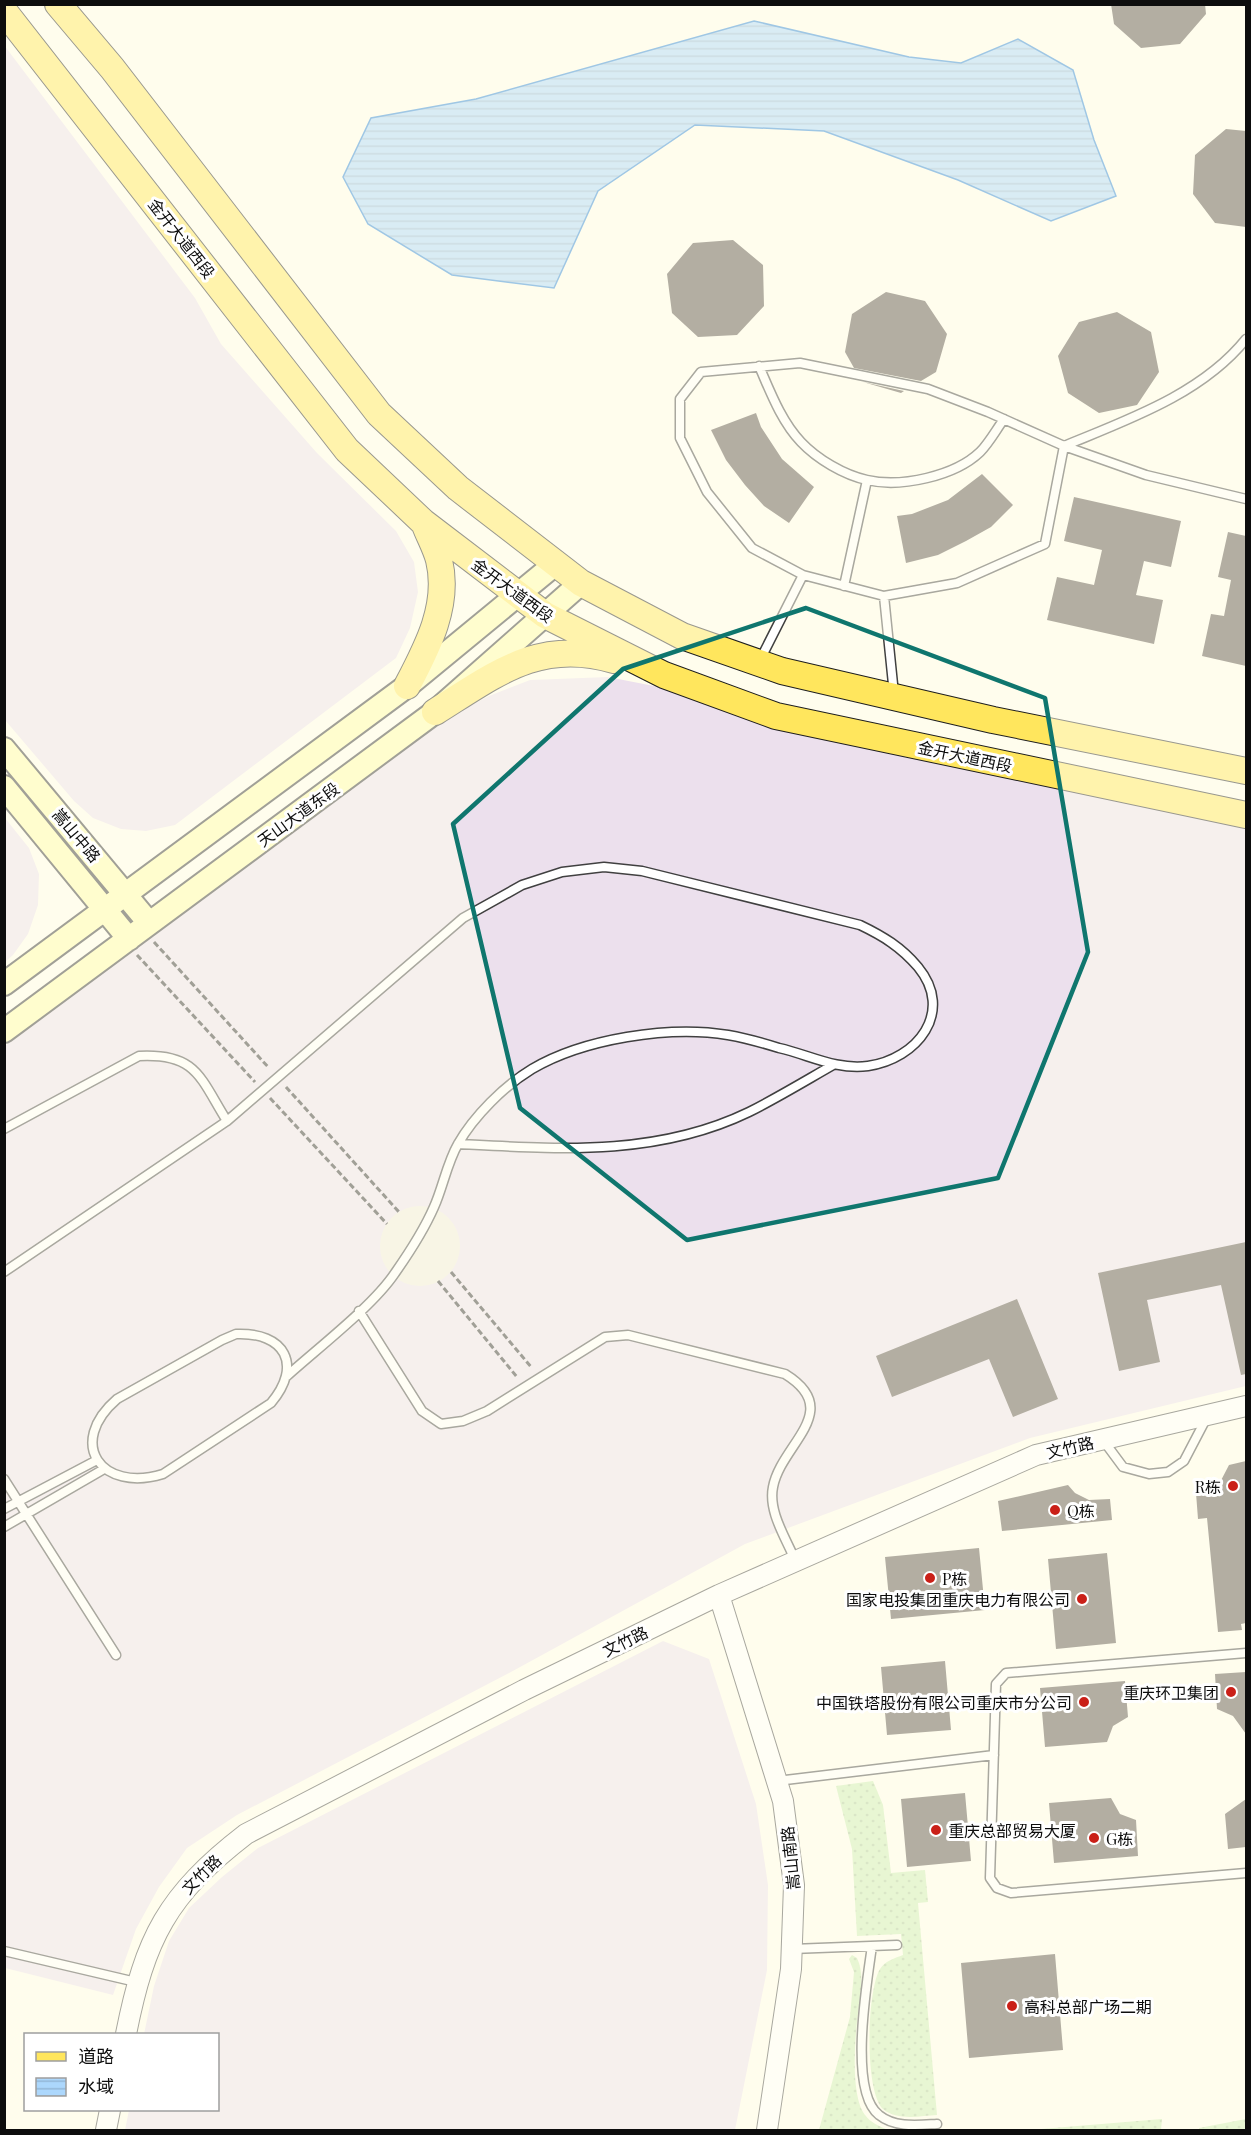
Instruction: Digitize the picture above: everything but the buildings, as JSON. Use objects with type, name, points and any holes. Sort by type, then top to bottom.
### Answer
[{"type":"main road","points":[[58,4],[119,77],[379,414],[458,488],[581,584],[682,636],[782,671],[1246,771]]},
{"type":"main road","name":"金开大道西段","points":[[4,11],[347,450],[423,522],[545,615],[664,675],[776,716],[1246,815]]},
{"type":"main road","points":[[407,686],[428,647],[440,604],[439,561],[423,522]]},
{"type":"main road","points":[[4,984],[128,895],[407,686],[554,565]]},
{"type":"main road","name":"天山大道东段","points":[[4,1031],[140,937],[435,712],[581,584]]},
{"type":"main road","points":[[435,712],[518,663],[548,653],[576,652],[605,657],[664,675]]},
{"type":"main road","name":"嵩山中路","points":[[4,749],[128,895],[140,937]]},
{"type":"main road","name":"嵩山中路","points":[[4,787],[105,910],[140,937]]},
{"type":"street","name":"文竹路","points":[[126,2033],[136,1982],[156,1932],[177,1898],[208,1863],[246,1834],[524,1690],[719,1595],[1036,1455],[1246,1406]]},
{"type":"street","name":"嵩山南路","points":[[719,1595],[783,1801],[794,1885],[792,1949],[767,2130]]},
{"type":"street","points":[[106,2130],[110,2111]]},
{"type":"lane","points":[[1064,446],[1139,415],[1190,387],[1236,352],[1246,339]]},
{"type":"lane","points":[[1064,446],[1045,544],[957,583],[884,596],[803,575],[752,548],[707,492],[680,438],[680,399],[701,372],[800,363],[928,389],[1064,446],[1146,475],[1246,499]]},
{"type":"lane","points":[[759,366],[779,410],[801,442],[828,464],[867,480],[892,481],[944,475],[979,452],[1004,419]]},
{"type":"lane","points":[[844,586],[867,480]]},
{"type":"lane","points":[[758,663],[803,575]]},
{"type":"lane","points":[[884,596],[895,697]]},
{"type":"lane","points":[[4,1272],[227,1121],[463,918],[522,885],[562,872],[604,867],[642,871],[860,925],[891,940],[919,968],[931,991],[931,1016],[925,1035],[911,1050],[888,1062],[866,1066],[832,1065],[782,1048],[727,1035],[670,1033],[626,1038],[574,1050],[532,1069],[505,1090],[458,1144],[434,1208],[394,1276],[287,1376],[280,1392],[271,1403],[163,1474],[146,1479],[116,1476],[104,1469],[97,1460],[94,1435],[107,1408],[222,1340],[236,1334],[266,1336],[279,1344],[286,1357],[287,1376]]},
{"type":"lane","points":[[4,1129],[139,1056],[158,1055],[179,1058],[196,1071],[227,1121]]},
{"type":"lane","points":[[458,1144],[580,1150],[663,1140],[747,1113],[832,1065]]},
{"type":"lane","points":[[359,1311],[422,1411],[441,1424],[463,1421],[487,1412],[605,1337],[628,1335],[785,1374],[800,1383],[810,1400],[809,1424],[780,1463],[772,1488],[773,1509],[795,1561]]},
{"type":"lane","points":[[1102,1440],[1123,1467],[1149,1474],[1168,1472],[1184,1461],[1208,1415]]},
{"type":"lane","points":[[4,1509],[97,1460]]},
{"type":"lane","points":[[4,1527],[104,1469]]},
{"type":"lane","points":[[4,1479],[116,1655]]},
{"type":"lane","points":[[1246,1653],[1006,1673],[996,1684],[990,1878],[997,1888],[1011,1893],[1246,1873]]},
{"type":"lane","points":[[777,1781],[994,1755]]},
{"type":"lane","points":[[792,1949],[897,1945]]},
{"type":"lane","points":[[872,1946],[861,2040],[869,2103],[877,2114],[886,2120],[913,2126],[936,2124]]},
{"type":"lane","points":[[4,1952],[136,1982]]},
{"type":"path","points":[[140,937],[265,1064]]},
{"type":"path","points":[[140,937],[251,1078]]},
{"type":"path","points":[[292,1094],[399,1212]]},
{"type":"path","points":[[279,1108],[387,1224]]},
{"type":"path","points":[[451,1272],[542,1378]]},
{"type":"path","points":[[438,1281],[525,1387]]},
{"type":"highlighted area","points":[[806,608],[1045,698],[1088,952],[998,1178],[687,1240],[520,1108],[453,824],[623,669]]},
{"type":"shaded area","points":[[4,45],[195,298],[221,344],[317,453],[396,531],[414,562],[418,592],[410,628],[396,658],[175,825],[146,831],[121,829],[93,818],[74,801],[5,720]]},
{"type":"shaded area","points":[[608,677],[659,687],[772,726],[1246,828],[1246,1386],[1030,1438],[745,1544],[511,1672],[237,1815],[187,1848],[159,1887],[136,1929],[113,1995],[5,1968],[5,1046],[443,720],[489,696],[530,680]]},
{"type":"shaded area","points":[[5,818],[29,848],[39,874],[38,905],[28,934],[5,962]]},
{"type":"shaded area","points":[[420,1206],[435,1209],[448,1218],[457,1231],[460,1246],[457,1261],[448,1274],[435,1283],[420,1286],[405,1283],[392,1274],[383,1261],[380,1246],[383,1231],[392,1218],[405,1209]]},
{"type":"shaded area","points":[[663,1641],[709,1659],[756,1804],[768,1885],[767,1970],[735,2130],[125,2130],[129,2111],[219,2111],[219,2033],[144,2033],[154,1986],[169,1941],[189,1908],[258,1848]]},
{"type":"green space","points":[[873,1781],[883,1805],[891,1873],[925,1870],[928,1902],[918,1903],[937,2115],[909,2117],[889,2113],[883,2109],[877,2099],[873,2082],[870,2062],[872,1997],[882,1966],[903,1955],[901,1934],[857,1936],[852,1849],[836,1786]]},
{"type":"green space","points":[[852,1955],[857,1958],[861,1978],[855,2051],[857,2094],[860,2106],[867,2118],[888,2130],[819,2130],[850,2017],[854,1972],[849,1959]]},
{"type":"green space","points":[[1162,2119],[1161,2130],[1029,2130]]},
{"type":"green space","points":[[1246,2119],[1246,2130],[1199,2130],[1199,2128]]},
{"type":"water","points":[[754,21],[909,57],[961,63],[1018,39],[1073,70],[1094,140],[1116,196],[1051,221],[958,180],[824,131],[695,125],[598,191],[554,288],[452,275],[368,224],[343,177],[371,118],[476,99]]},
{"type":"place","name":"R栋","points":[[1233,1486]]},
{"type":"place","name":"Q栋","points":[[1055,1510]]},
{"type":"place","name":"P栋","points":[[930,1578]]},
{"type":"place","name":"国家电投集团重庆电力有限公司","points":[[1082,1599]]},
{"type":"place","name":"重庆环卫集团","points":[[1231,1692]]},
{"type":"place","name":"中国铁塔股份有限公司重庆市分公司","points":[[1084,1702]]},
{"type":"place","name":"重庆总部贸易大厦","points":[[936,1830]]},
{"type":"place","name":"G栋","points":[[1094,1838]]},
{"type":"place","name":"高科总部广场二期","points":[[1012,2006]]}]
